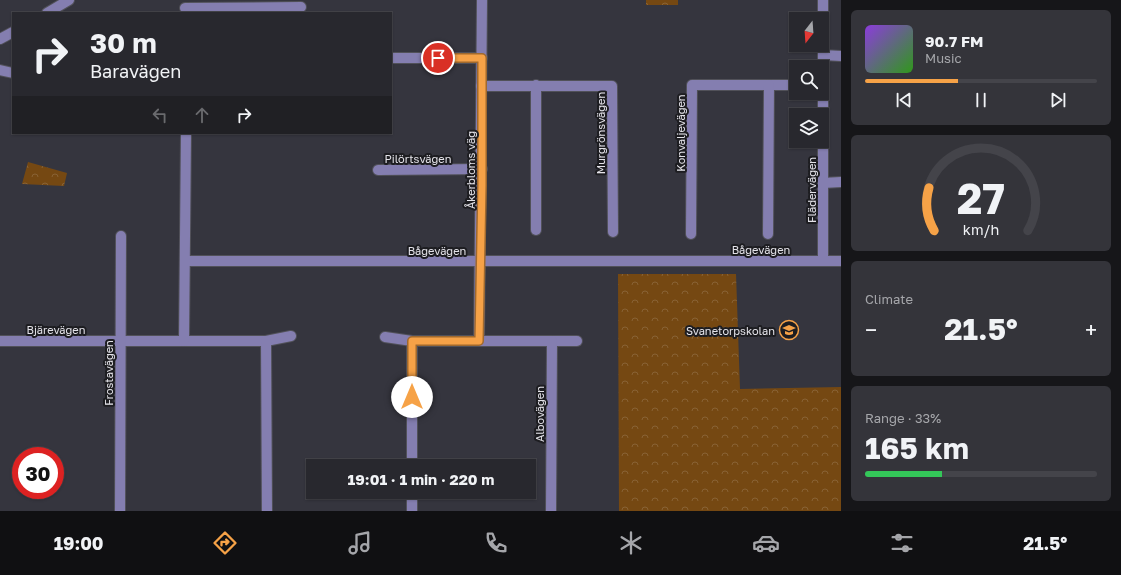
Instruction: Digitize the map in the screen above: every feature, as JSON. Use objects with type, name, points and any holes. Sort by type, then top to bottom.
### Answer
[{"type":"street","points":[[49,12],[69,0]]},
{"type":"street","name":"Åkerbloms väg","points":[[479,341],[482,169],[482,0]]},
{"type":"street","name":"Flädervägen","points":[[823,0],[823,60]]},
{"type":"street","points":[[185,7],[301,7]]},
{"type":"street","points":[[0,39],[12,33]]},
{"type":"street","points":[[823,55],[841,56]]},
{"type":"street","points":[[392,58],[482,58]]},
{"type":"street","points":[[0,70],[12,73]]},
{"type":"street","points":[[536,85],[536,230]]},
{"type":"street","name":"Konvaljevägen","points":[[691,234],[692,85],[789,85]]},
{"type":"street","points":[[768,234],[769,85]]},
{"type":"street","name":"Murgrönsvägen","points":[[481,86],[612,86],[613,232]]},
{"type":"street","name":"Flädervägen","points":[[823,100],[823,260]]},
{"type":"street","points":[[184,341],[186,134]]},
{"type":"street","name":"Pilörtsvägen","points":[[378,170],[482,169]]},
{"type":"street","points":[[823,183],[841,182]]},
{"type":"street","name":"Frostavägen","points":[[120,511],[121,236]]},
{"type":"street","name":"Bågevägen","points":[[185,261],[481,262],[841,260]]},
{"type":"street","name":"Bjärevägen","points":[[0,341],[266,341],[291,336]]},
{"type":"street","points":[[385,337],[412,341],[577,341]]},
{"type":"street","points":[[266,341],[266,511]]},
{"type":"street","points":[[412,341],[412,459]]},
{"type":"street","name":"Albovägen","points":[[551,511],[552,341]]},
{"type":"street","points":[[412,499],[412,511]]},
{"type":"green space","points":[[646,0],[678,0],[678,5],[646,5]]},
{"type":"green space","points":[[28,162],[67,173],[64,186],[22,184]]},
{"type":"green space","points":[[618,274],[736,274],[740,389],[841,387],[841,511],[619,511]]},
{"type":"place","name":"Svanetorpskolan","points":[[789,330]]},
{"type":"route","points":[[412,397],[412,341],[479,341],[482,185],[482,58],[438,58]]}]
